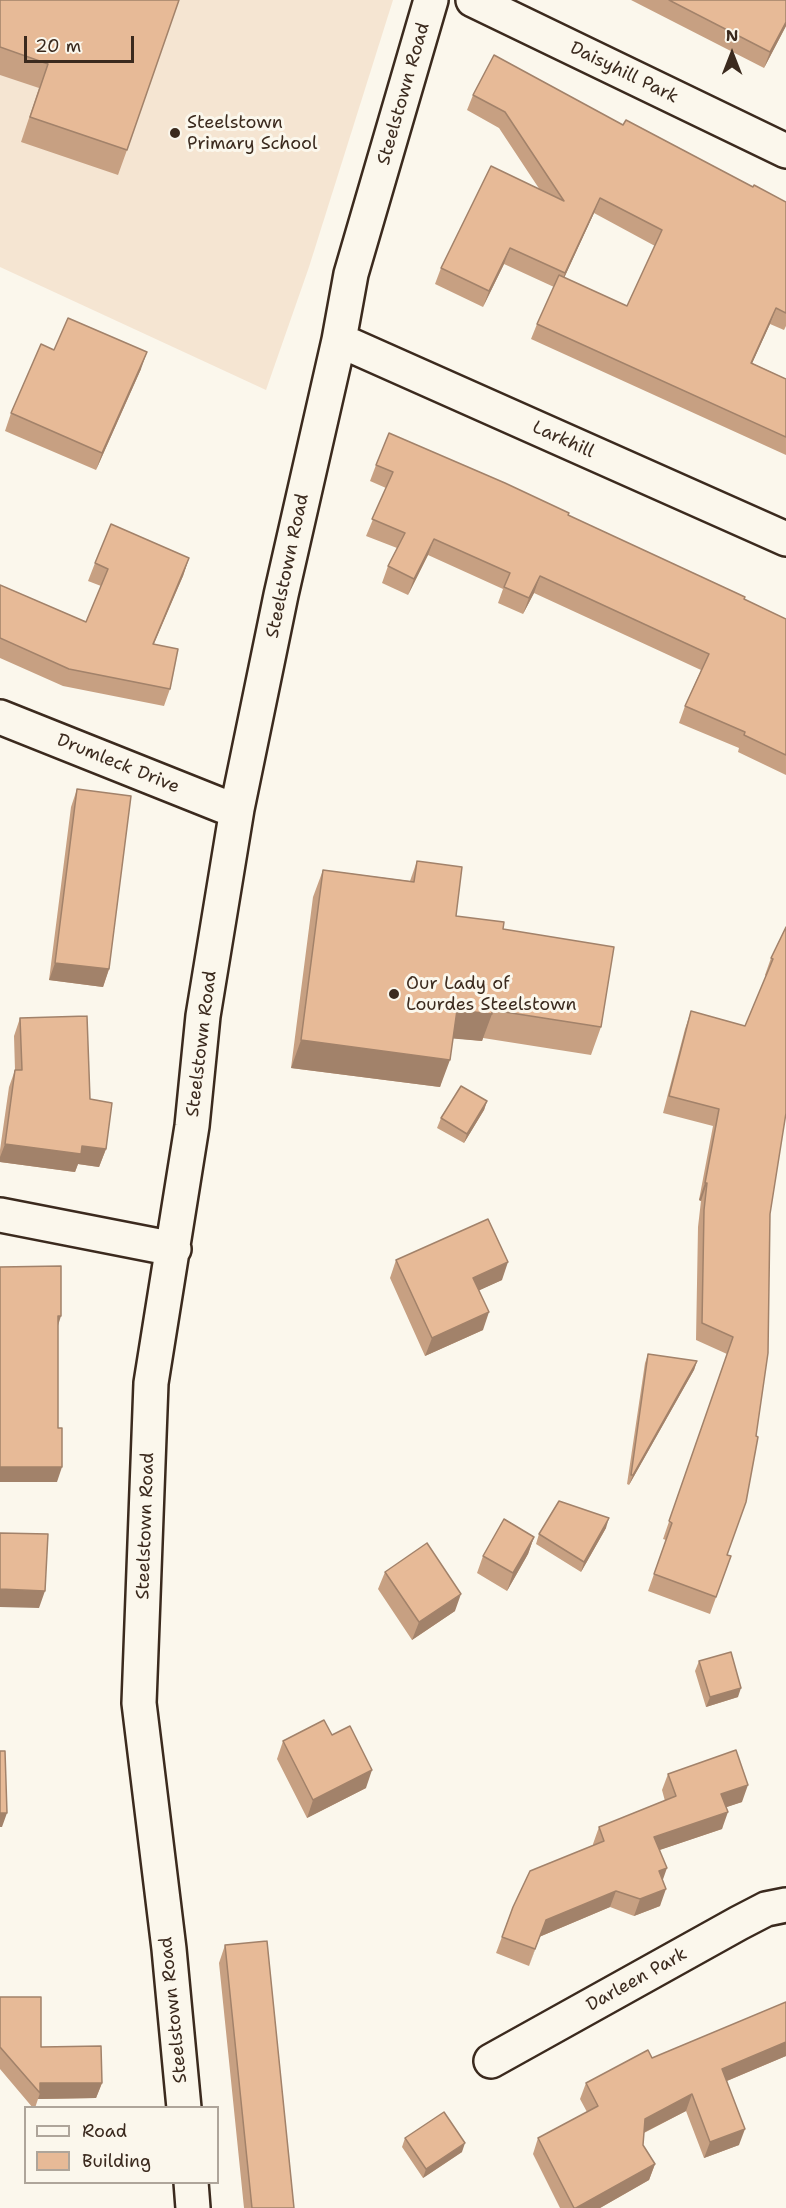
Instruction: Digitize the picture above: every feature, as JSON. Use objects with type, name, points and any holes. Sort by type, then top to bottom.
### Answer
[{"type":"street","name":"Steelstown Road","points":[[184,2106],[169,1949],[140,1703],[151,1383],[192,1126],[203,1016],[237,809],[279,606],[339,340],[351,274],[431,0]]},
{"type":"street","name":"Daisyhill Park","points":[[473,0],[783,142]]},
{"type":"street","name":"Larkhill","points":[[339,340],[786,539]]},
{"type":"street","name":"Drumleck Drive","points":[[0,717],[223,806],[237,809]]},
{"type":"street","points":[[0,1215],[174,1249]]},
{"type":"street","name":"Darleen Park","points":[[491,2061],[739,1923],[766,1909],[786,1905]]},
{"type":"street","points":[[191,2184],[193,2208]]},
{"type":"shaded area","name":"Steelstown Primary School","points":[[0,0],[393,0],[309,267],[266,390],[0,267]]},
{"type":"building","points":[[0,0],[179,0],[127,150],[30,117],[48,64],[0,47]]},
{"type":"building","points":[[669,0],[786,0],[786,22],[770,52]]},
{"type":"building","points":[[494,55],[623,125],[626,120],[786,202],[786,313],[776,308],[751,363],[786,379],[786,437],[537,324],[559,275],[627,306],[662,230],[600,198],[565,273],[510,248],[489,291],[441,268],[491,166],[564,201],[505,112],[473,95]]},
{"type":"building","points":[[68,318],[147,352],[102,453],[11,413],[41,344],[54,350]]},
{"type":"building","points":[[389,433],[505,483],[569,513],[568,515],[745,597],[744,599],[786,619],[786,755],[744,735],[745,732],[685,706],[709,654],[540,576],[529,598],[504,587],[510,573],[434,539],[414,579],[388,566],[405,533],[372,519],[393,472],[376,465]]},
{"type":"building","points":[[111,524],[189,558],[153,644],[178,649],[170,689],[69,669],[0,638],[0,585],[86,622],[108,569],[95,563]]},
{"type":"building","points":[[77,789],[131,796],[109,969],[55,963]]},
{"type":"building","name":"Our Lady of Lourdes Steelstown","points":[[417,861],[462,867],[456,916],[504,922],[503,929],[614,947],[601,1027],[492,1010],[492,1014],[457,1010],[450,1060],[301,1040],[323,870],[414,882]]},
{"type":"building","points":[[786,927],[786,1113],[770,1214],[768,1353],[756,1436],[758,1437],[746,1502],[727,1555],[731,1556],[716,1597],[654,1574],[672,1523],[669,1521],[733,1337],[702,1323],[704,1210],[707,1183],[705,1183],[719,1109],[669,1096],[691,1011],[745,1026],[773,959],[771,958]]},
{"type":"building","points":[[87,1016],[90,1099],[112,1103],[106,1149],[82,1146],[81,1154],[5,1144],[15,1070],[22,1070],[20,1018]]},
{"type":"building","points":[[461,1086],[487,1101],[467,1134],[441,1118]]},
{"type":"building","points":[[488,1219],[508,1262],[473,1278],[489,1312],[432,1338],[396,1260]]},
{"type":"building","points":[[61,1266],[61,1316],[58,1316],[58,1428],[62,1428],[62,1467],[0,1467],[0,1267]]},
{"type":"building","points":[[648,1354],[697,1361],[631,1475]]},
{"type":"building","points":[[559,1501],[609,1518],[584,1562],[539,1534]]},
{"type":"building","points":[[504,1519],[534,1537],[513,1573],[483,1556]]},
{"type":"building","points":[[0,1533],[48,1534],[45,1591],[0,1589]]},
{"type":"building","points":[[427,1543],[461,1594],[419,1622],[385,1572]]},
{"type":"building","points":[[731,1652],[741,1688],[710,1697],[699,1661]]},
{"type":"building","points":[[324,1720],[332,1735],[350,1726],[372,1770],[313,1800],[283,1741]]},
{"type":"building","points":[[736,1750],[748,1785],[721,1794],[728,1812],[654,1837],[667,1868],[659,1871],[666,1889],[640,1899],[616,1891],[546,1920],[535,1949],[502,1937],[530,1871],[604,1841],[599,1827],[676,1796],[668,1774]]},
{"type":"building","points":[[0,1751],[5,1751],[7,1813],[0,1813]]},
{"type":"building","points":[[267,1941],[294,2208],[252,2208],[225,1945]]},
{"type":"building","points":[[0,1997],[41,1997],[41,2047],[101,2046],[102,2083],[40,2083],[40,2093],[0,2047]]},
{"type":"building","points":[[786,2002],[786,2042],[722,2069],[745,2129],[710,2142],[692,2094],[645,2119],[643,2145],[655,2164],[574,2208],[538,2138],[598,2106],[586,2083],[648,2050],[652,2058]]},
{"type":"building","points":[[444,2112],[465,2143],[426,2169],[405,2138]]},
{"type":"place","name":"Steelstown Primary School","points":[[175,133]]},
{"type":"place","name":"Our Lady of Lourdes Steelstown","points":[[394,994]]}]
